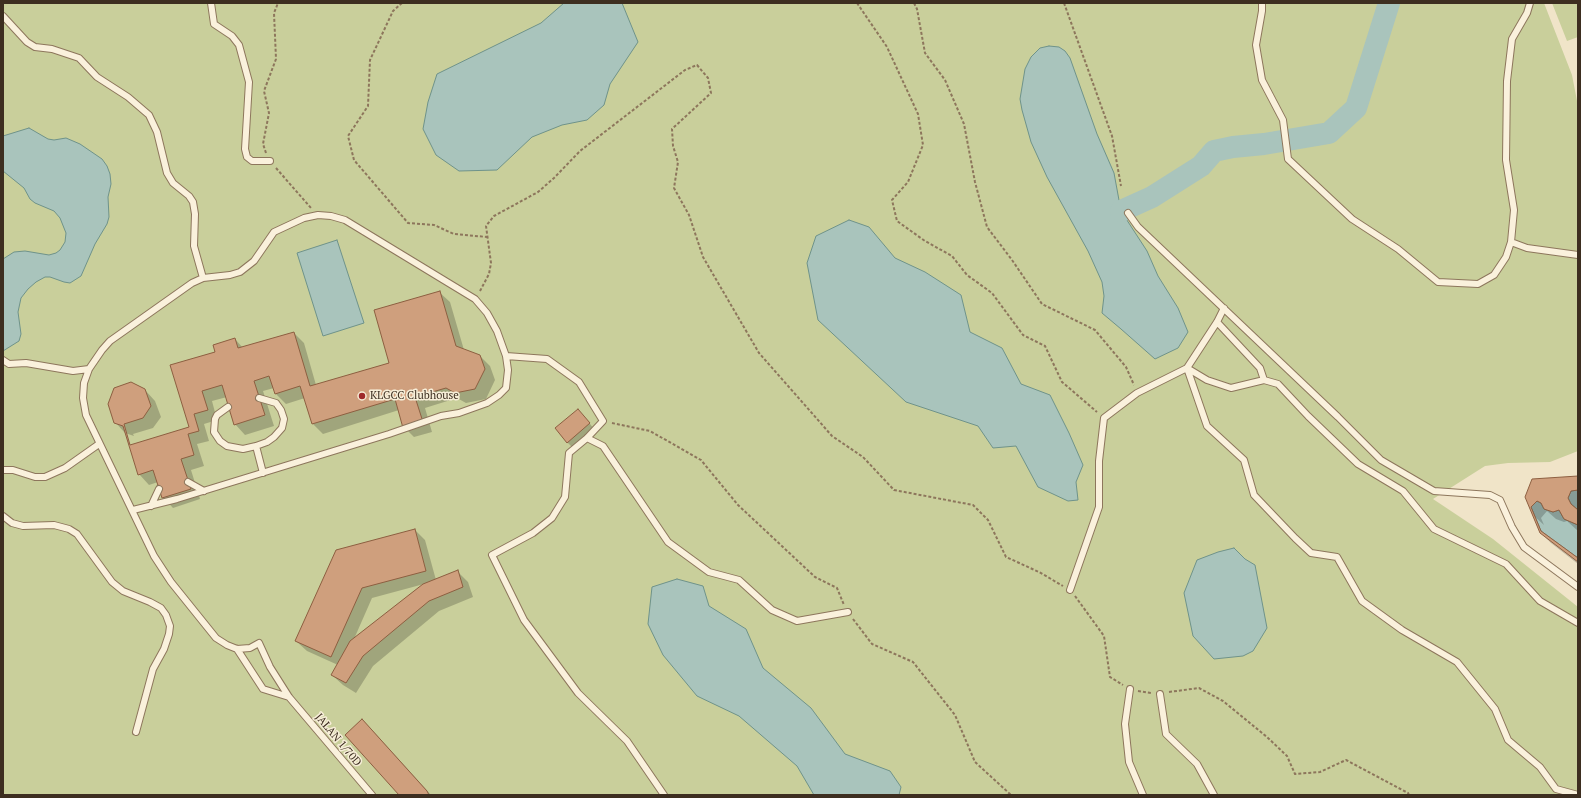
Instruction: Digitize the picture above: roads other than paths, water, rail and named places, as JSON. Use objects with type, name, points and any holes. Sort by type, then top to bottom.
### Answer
[{"type":"lane","points":[[211,3],[214,24],[232,36],[239,45],[249,82],[245,149],[247,157],[252,161],[270,161]]},
{"type":"lane","points":[[1262,3],[1256,45],[1262,80],[1283,120],[1288,159],[1352,219],[1398,248],[1438,282],[1478,284],[1494,275],[1506,257],[1511,242],[1514,210],[1506,160],[1507,81],[1512,39],[1527,13],[1530,3]]},
{"type":"lane","points":[[3,16],[27,42],[35,47],[52,49],[79,58],[97,77],[128,97],[149,115],[157,132],[167,173],[173,183],[189,196],[193,202],[195,214],[194,246],[203,278]]},
{"type":"lane","points":[[1128,213],[1138,227],[1338,417],[1381,460],[1434,491],[1490,495],[1500,500],[1512,528],[1524,547],[1578,588]]},
{"type":"lane","points":[[133,510],[204,491],[389,434],[441,416],[459,413],[487,403],[506,388],[508,370],[506,356],[497,331],[487,313],[475,299],[345,220],[331,216],[318,215],[304,218],[274,232],[254,261],[240,272],[230,275],[203,278],[192,283],[110,341],[89,369],[84,383],[83,398],[86,415],[154,556],[171,582],[216,638],[237,649],[263,689],[289,698]]},
{"type":"lane","points":[[1511,242],[1527,248],[1578,254]]},
{"type":"lane","points":[[1070,590],[1099,506],[1099,461],[1104,418],[1137,393],[1187,368],[1217,322],[1224,308]]},
{"type":"lane","points":[[1217,322],[1260,368],[1264,380]]},
{"type":"lane","points":[[506,356],[547,359],[579,382],[603,420],[587,438],[569,453],[565,498],[552,518],[533,533],[492,555],[524,620],[578,693],[627,741],[664,795]]},
{"type":"lane","points":[[3,360],[9,364],[26,363],[73,371],[89,369]]},
{"type":"lane","points":[[1187,368],[1207,380],[1231,388],[1264,380],[1278,384],[1308,416],[1358,464],[1403,491],[1434,529],[1506,564],[1540,600],[1578,623]]},
{"type":"lane","points":[[1187,368],[1207,426],[1244,460],[1254,495],[1295,538],[1311,552],[1337,557],[1362,601],[1402,630],[1457,662],[1495,709],[1508,740],[1540,767],[1556,789],[1578,795]]},
{"type":"lane","points":[[228,407],[217,415],[215,419],[214,432],[220,441],[227,446],[243,449],[256,446],[274,437],[282,428],[284,419],[281,410],[276,403],[259,398]]},
{"type":"lane","points":[[587,438],[603,446],[668,542],[709,572],[739,580],[772,610],[797,621],[848,612]]},
{"type":"lane","points":[[3,470],[13,470],[35,477],[44,477],[64,468],[99,444]]},
{"type":"lane","points":[[256,446],[263,473]]},
{"type":"lane","points":[[188,482],[204,491]]},
{"type":"lane","points":[[151,506],[159,489]]},
{"type":"lane","points":[[3,516],[12,523],[23,526],[54,525],[69,529],[77,534],[112,582],[123,591],[161,608],[166,615],[170,626],[169,634],[164,649],[153,668],[136,732]]},
{"type":"lane","name":"JALAN 1/70D","points":[[237,649],[250,648],[259,643],[270,667],[289,698],[372,795]]},
{"type":"lane","points":[[1130,689],[1125,724],[1129,762],[1143,795]]},
{"type":"lane","points":[[1160,694],[1166,734],[1197,764],[1214,795]]},
{"type":"water","points":[[564,3],[622,3],[638,42],[610,84],[604,105],[587,120],[562,125],[532,137],[497,170],[459,171],[436,155],[423,129],[428,102],[437,74],[541,23]]},
{"type":"water","points":[[1049,46],[1059,47],[1065,51],[1070,58],[1097,134],[1114,173],[1121,211],[1147,251],[1158,276],[1178,308],[1188,332],[1178,348],[1155,359],[1102,313],[1104,296],[1102,282],[1088,251],[1047,177],[1031,142],[1020,99],[1025,69],[1031,57],[1040,48]]},
{"type":"water","points":[[29,128],[48,139],[54,140],[66,138],[80,144],[102,159],[110,174],[111,184],[108,197],[109,217],[81,276],[70,283],[45,277],[28,289],[21,298],[18,312],[21,334],[19,341],[3,351],[3,259],[14,252],[25,251],[49,255],[60,250],[65,242],[66,233],[60,218],[54,211],[35,203],[30,199],[24,188],[3,171],[3,136]]},
{"type":"water","points":[[849,220],[869,227],[895,258],[925,272],[961,295],[970,332],[1002,348],[1021,384],[1050,395],[1083,465],[1076,482],[1078,500],[1068,501],[1038,487],[1016,446],[993,448],[978,426],[906,402],[818,320],[807,263],[816,236]]},
{"type":"water","points":[[337,240],[364,323],[323,336],[297,253]]},
{"type":"water","points":[[1578,490],[1578,510],[1571,504],[1568,498],[1571,491]]},
{"type":"water","points":[[1537,501],[1541,503],[1544,509],[1553,512],[1559,510],[1564,519],[1578,525],[1578,558],[1541,531],[1531,507]]},
{"type":"water","points":[[1234,548],[1245,559],[1255,565],[1267,628],[1253,651],[1243,656],[1214,659],[1193,636],[1184,593],[1197,560]]},
{"type":"water","points":[[677,579],[703,586],[709,606],[746,629],[763,668],[811,708],[845,754],[890,771],[901,787],[899,795],[814,795],[797,766],[739,716],[697,696],[663,655],[648,624],[652,587]]},
{"type":"waterway","points":[[1121,211],[1152,197],[1201,166],[1214,151],[1329,133],[1356,108],[1389,3]]},
{"type":"place","name":"KLGCC Clubhouse","points":[[362,396]]}]
